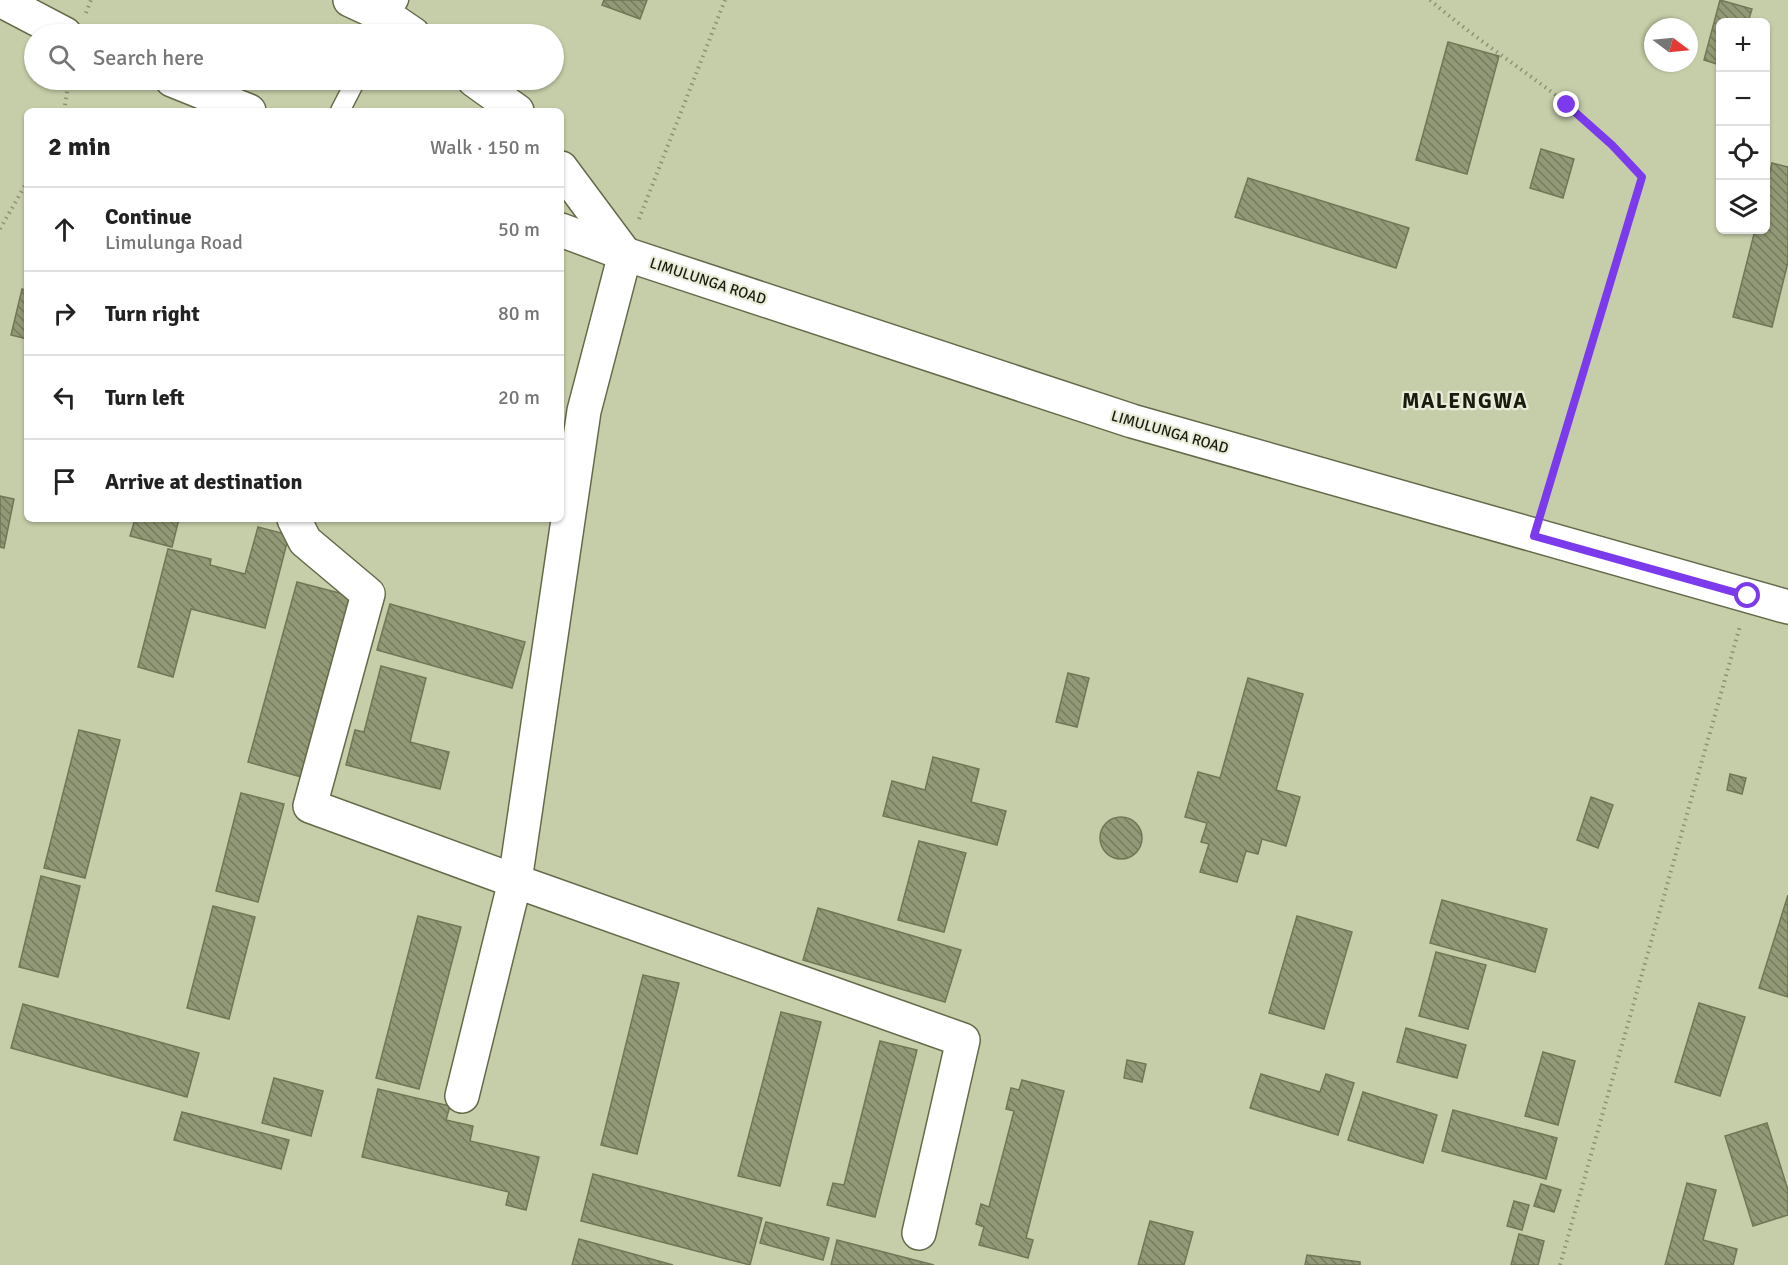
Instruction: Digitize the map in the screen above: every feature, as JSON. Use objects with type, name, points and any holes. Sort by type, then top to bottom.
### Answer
[{"type":"street","points":[[0,0],[46,24]]},
{"type":"street","points":[[350,0],[396,22]]},
{"type":"street","points":[[197,90],[242,108]]},
{"type":"street","points":[[488,90],[512,108]]},
{"type":"street","points":[[462,1096],[514,881],[584,411],[625,254],[564,172]]},
{"type":"street","name":"LIMULUNGA ROAD","points":[[564,231],[625,254],[1132,421],[1788,607]]},
{"type":"street","points":[[296,522],[305,541],[368,594],[310,806],[963,1040],[919,1233]]},
{"type":"lane","points":[[342,108],[351,90]]},
{"type":"path","points":[[625,254],[725,0]]},
{"type":"path","points":[[1430,0],[1567,105],[1612,145],[1642,177],[1534,536]]},
{"type":"path","points":[[64,108],[67,90]]},
{"type":"path","points":[[0,229],[24,187]]},
{"type":"path","points":[[1560,1265],[1748,596]]},
{"type":"building","points":[[604,0],[647,0],[640,19],[602,5]]},
{"type":"building","points":[[1720,0],[1752,9],[1749,18],[1716,18],[1716,64],[1704,60]]},
{"type":"building","points":[[1448,42],[1499,56],[1467,174],[1416,160]]},
{"type":"building","points":[[1541,149],[1574,159],[1563,198],[1530,188]]},
{"type":"building","points":[[1772,163],[1788,167],[1788,262],[1772,327],[1733,317],[1754,234],[1770,234]]},
{"type":"building","points":[[1248,178],[1409,228],[1396,268],[1235,217]]},
{"type":"building","points":[[22,289],[24,290],[24,338],[11,335]]},
{"type":"building","points":[[0,496],[14,499],[4,548],[0,547]]},
{"type":"building","points":[[134,522],[178,522],[172,547],[130,536]]},
{"type":"building","points":[[258,527],[289,535],[265,628],[191,609],[173,677],[138,667],[168,549],[211,559],[210,565],[245,574]]},
{"type":"building","points":[[297,582],[355,597],[305,778],[248,762]]},
{"type":"building","points":[[390,604],[525,642],[512,688],[377,650]]},
{"type":"building","points":[[381,666],[426,678],[410,742],[449,752],[440,789],[346,765],[355,730],[364,732]]},
{"type":"building","points":[[1068,673],[1089,678],[1077,727],[1056,722]]},
{"type":"building","points":[[1248,678],[1303,694],[1276,790],[1300,797],[1286,846],[1262,839],[1258,854],[1246,851],[1237,882],[1200,872],[1209,844],[1201,842],[1207,823],[1185,817],[1198,772],[1220,778]]},
{"type":"building","points":[[79,730],[120,740],[85,878],[44,868]]},
{"type":"building","points":[[933,757],[979,769],[971,802],[1006,811],[997,845],[883,816],[892,781],[925,790]]},
{"type":"building","points":[[1730,774],[1746,778],[1742,794],[1727,790]]},
{"type":"building","points":[[241,793],[284,804],[258,902],[216,891]]},
{"type":"building","points":[[1591,797],[1613,805],[1598,848],[1577,840]]},
{"type":"building","points":[[1121,817],[1136,823],[1142,838],[1136,853],[1121,859],[1106,853],[1100,838],[1106,823]]},
{"type":"building","points":[[919,841],[966,853],[944,932],[898,920]]},
{"type":"building","points":[[41,876],[80,886],[58,977],[19,967]]},
{"type":"building","points":[[1788,895],[1788,997],[1759,988]]},
{"type":"building","points":[[1442,900],[1547,929],[1535,972],[1430,943]]},
{"type":"building","points":[[213,906],[255,917],[229,1019],[187,1008]]},
{"type":"building","points":[[818,908],[961,950],[945,1002],[803,960]]},
{"type":"building","points":[[418,916],[461,927],[419,1089],[376,1078]]},
{"type":"building","points":[[1297,916],[1352,932],[1324,1029],[1269,1013]]},
{"type":"building","points":[[1436,952],[1486,965],[1468,1029],[1419,1016]]},
{"type":"building","points":[[643,975],[679,983],[637,1154],[601,1145]]},
{"type":"building","points":[[1699,1003],[1745,1017],[1720,1096],[1675,1082]]},
{"type":"building","points":[[23,1004],[199,1053],[187,1097],[11,1048]]},
{"type":"building","points":[[781,1012],[821,1022],[780,1186],[738,1176]]},
{"type":"building","points":[[1406,1028],[1466,1045],[1457,1078],[1397,1062]]},
{"type":"building","points":[[880,1041],[917,1050],[875,1217],[827,1205],[833,1183],[844,1185]]},
{"type":"building","points":[[1543,1052],[1575,1061],[1558,1125],[1525,1116]]},
{"type":"building","points":[[1127,1060],[1146,1064],[1142,1082],[1124,1078]]},
{"type":"building","points":[[1261,1074],[1320,1092],[1326,1074],[1354,1083],[1338,1135],[1250,1108]]},
{"type":"building","points":[[274,1078],[323,1091],[311,1136],[262,1123]]},
{"type":"building","points":[[1022,1080],[1064,1091],[1026,1238],[1033,1240],[1028,1258],[979,1245],[984,1227],[976,1224],[981,1204],[989,1207],[1014,1111],[1006,1109],[1011,1088],[1019,1090]]},
{"type":"building","points":[[378,1089],[450,1106],[446,1120],[473,1126],[470,1141],[539,1157],[526,1210],[506,1205],[509,1192],[362,1157]]},
{"type":"building","points":[[1363,1092],[1437,1115],[1423,1163],[1348,1140]]},
{"type":"building","points":[[1453,1110],[1557,1138],[1546,1179],[1442,1151]]},
{"type":"building","points":[[182,1112],[289,1140],[281,1169],[174,1140]]},
{"type":"building","points":[[1767,1123],[1788,1190],[1788,1215],[1753,1226],[1725,1136]]},
{"type":"building","points":[[593,1174],[762,1218],[750,1265],[581,1221]]},
{"type":"building","points":[[1687,1183],[1716,1190],[1703,1240],[1737,1249],[1733,1265],[1665,1265]]},
{"type":"building","points":[[1541,1184],[1561,1190],[1554,1212],[1534,1206]]},
{"type":"building","points":[[1514,1201],[1529,1205],[1522,1230],[1507,1226]]},
{"type":"building","points":[[1150,1221],[1193,1232],[1184,1265],[1138,1265]]},
{"type":"building","points":[[766,1222],[829,1238],[823,1260],[760,1243]]},
{"type":"building","points":[[1519,1234],[1544,1241],[1538,1265],[1511,1265]]},
{"type":"building","points":[[579,1239],[673,1265],[572,1265]]},
{"type":"building","points":[[837,1240],[934,1265],[831,1265]]},
{"type":"building","points":[[1307,1255],[1360,1262],[1360,1265],[1305,1265]]},
{"type":"district","name":"MALENGWA","points":[[1465,401]]},
{"type":"route","points":[[1567,105],[1612,145],[1642,177],[1534,536],[1748,596]]}]
